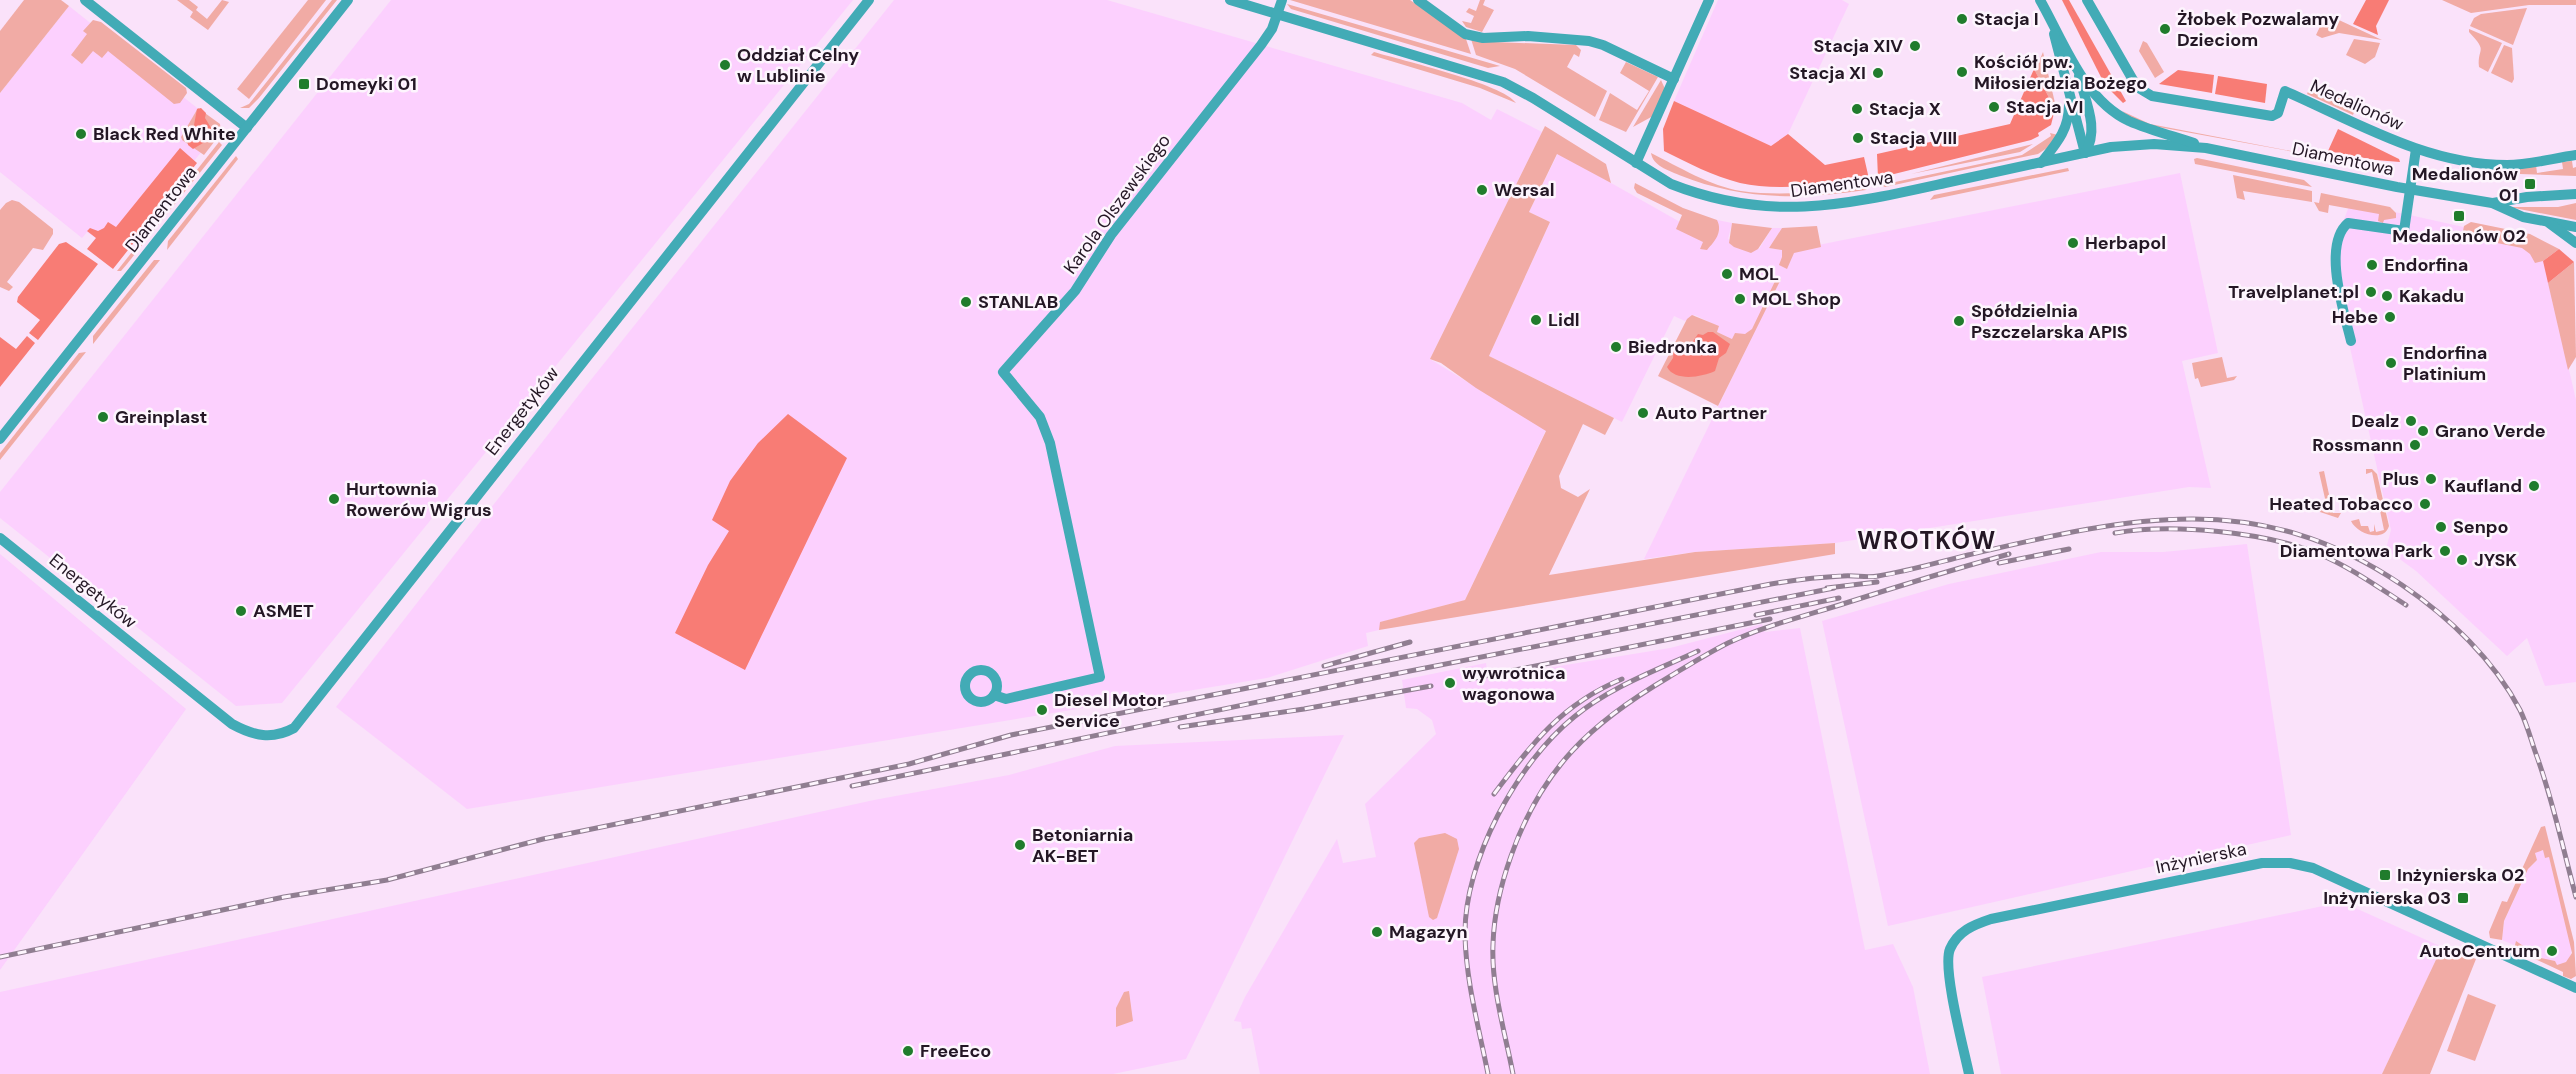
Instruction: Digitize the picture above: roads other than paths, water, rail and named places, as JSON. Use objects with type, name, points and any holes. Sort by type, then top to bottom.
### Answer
[{"type":"street","points":[[85,0],[247,128]]},
{"type":"street","name":"Diamentowa","points":[[0,439],[348,0]]},
{"type":"street","name":"Energetyków","points":[[0,538],[232,724],[249,733],[280,736],[294,728],[869,0]]},
{"type":"street","name":"Diamentowa","points":[[1230,0],[1503,82],[1533,98],[1671,184],[1741,204],[1785,208],[1824,207],[1875,199],[2136,144],[2206,148],[2409,189],[2492,203],[2523,217],[2576,227]]},
{"type":"street","points":[[1277,14],[1282,0]]},
{"type":"street","points":[[1418,0],[1453,27],[1467,34],[1483,38],[1528,36],[1589,41],[1603,45],[1674,79]]},
{"type":"street","points":[[1636,163],[1709,0]]},
{"type":"street","points":[[2040,0],[2096,96],[2117,114],[2141,126],[2206,148]]},
{"type":"street","name":"Medalionów","points":[[2086,0],[2137,87],[2152,96],[2272,116],[2278,113],[2285,91],[2416,149],[2462,161],[2509,165],[2576,155]]},
{"type":"street","name":"Karola Olszewskiego","points":[[994,695],[1006,699],[1100,677],[1050,443],[1040,417],[1004,372],[1075,291],[1111,235],[1261,45],[1272,29],[1277,14]]},
{"type":"street","points":[[2050,18],[2085,153]]},
{"type":"street","points":[[2076,65],[2093,130],[2085,153]]},
{"type":"street","points":[[2041,163],[2066,129],[2069,118],[2068,92]]},
{"type":"street","points":[[2350,340],[2335,261],[2343,227],[2348,223],[2404,231],[2416,149]]},
{"type":"street","name":"Diamentowa","points":[[2492,203],[2527,197],[2576,194]]},
{"type":"street","points":[[2546,221],[2576,243]]},
{"type":"street","name":"Inżynierska","points":[[1969,1074],[1947,966],[1950,948],[1963,931],[1990,920],[2262,862],[2290,863],[2313,868],[2576,987]]},
{"type":"railway","points":[[0,957],[284,897],[387,880],[543,839],[909,764],[1011,735],[1771,584],[1825,577],[1878,576],[2082,530],[2137,522],[2190,519],[2242,522],[2295,533],[2348,554],[2402,585],[2453,625],[2484,657],[2522,715],[2548,789],[2576,897]]},
{"type":"railway","points":[[2115,533],[2191,529],[2273,540],[2297,546],[2330,559],[2406,605]]},
{"type":"railway","points":[[1999,563],[2069,549]]},
{"type":"railway","points":[[1513,1074],[1494,977],[1493,944],[1496,910],[1507,867],[1523,825],[1538,797],[1572,751],[1593,731],[1641,694],[1728,643],[1788,621],[2009,554]]},
{"type":"railway","points":[[1827,588],[1877,582]]},
{"type":"railway","points":[[852,786],[1364,680],[1834,588]]},
{"type":"railway","points":[[1756,615],[1839,598]]},
{"type":"railway","points":[[1470,679],[1770,619]]},
{"type":"railway","points":[[1324,666],[1410,642]]},
{"type":"railway","points":[[1488,1074],[1470,988],[1465,935],[1467,906],[1474,876],[1484,846],[1498,816],[1514,787],[1533,760],[1574,717],[1618,688],[1698,651]]},
{"type":"railway","points":[[1494,794],[1535,742],[1565,713],[1582,700],[1622,679]]},
{"type":"railway","points":[[1180,727],[1304,709],[1431,686]]},
{"type":"place","name":"Stacja I","points":[[1962,19]]},
{"type":"place","name":"Żłobek Pozwalamy Dzieciom","points":[[2165,29]]},
{"type":"place","name":"Stacja XIV","points":[[1915,46]]},
{"type":"place","name":"Oddział Celny w Lublinie","points":[[725,65]]},
{"type":"place","name":"Kościół pw. Miłosierdzia Bożego","points":[[1962,72]]},
{"type":"place","name":"Stacja XI","points":[[1878,73]]},
{"type":"place","name":"Domeyki 01","points":[[304,84]]},
{"type":"place","name":"Stacja VI","points":[[1994,107]]},
{"type":"place","name":"Stacja X","points":[[1857,109]]},
{"type":"place","name":"Black Red White","points":[[81,134]]},
{"type":"place","name":"Stacja VIII","points":[[1858,138]]},
{"type":"place","name":"Medalionów 01","points":[[2530,184]]},
{"type":"place","name":"Wersal","points":[[1482,190]]},
{"type":"place","name":"Medalionów 02","points":[[2459,216]]},
{"type":"place","name":"Herbapol","points":[[2073,243]]},
{"type":"place","name":"Endorfina","points":[[2372,265]]},
{"type":"place","name":"MOL","points":[[1727,274]]},
{"type":"place","name":"Travelplanet.pl","points":[[2371,292]]},
{"type":"place","name":"Kakadu","points":[[2387,296]]},
{"type":"place","name":"MOL Shop","points":[[1740,299]]},
{"type":"place","name":"STANLAB","points":[[966,302]]},
{"type":"place","name":"Hebe","points":[[2390,317]]},
{"type":"place","name":"Lidl","points":[[1536,320]]},
{"type":"place","name":"Spółdzielnia Pszczelarska APIS","points":[[1959,321]]},
{"type":"place","name":"Biedronka","points":[[1616,347]]},
{"type":"place","name":"Endorfina Platinium","points":[[2391,363]]},
{"type":"place","name":"Auto Partner","points":[[1643,413]]},
{"type":"place","name":"Greinplast","points":[[103,417]]},
{"type":"place","name":"Dealz","points":[[2411,421]]},
{"type":"place","name":"Grano Verde","points":[[2423,431]]},
{"type":"place","name":"Rossmann","points":[[2415,445]]},
{"type":"place","name":"Plus","points":[[2431,479]]},
{"type":"place","name":"Kaufland","points":[[2534,486]]},
{"type":"place","name":"Hurtownia Rowerów Wigrus","points":[[334,499]]},
{"type":"place","name":"Heated Tobacco","points":[[2425,504]]},
{"type":"place","name":"Senpo","points":[[2441,527]]},
{"type":"place","name":"Diamentowa Park","points":[[2445,551]]},
{"type":"place","name":"JYSK","points":[[2462,560]]},
{"type":"place","name":"ASMET","points":[[241,611]]},
{"type":"place","name":"wywrotnica wagonowa","points":[[1450,683]]},
{"type":"place","name":"Diesel Motor Service","points":[[1042,710]]},
{"type":"place","name":"Betoniarnia AK-BET","points":[[1020,845]]},
{"type":"place","name":"Inżynierska 02","points":[[2385,875]]},
{"type":"place","name":"Inżynierska 03","points":[[2463,898]]},
{"type":"place","name":"Magazyn","points":[[1377,932]]},
{"type":"place","name":"AutoCentrum","points":[[2552,951]]},
{"type":"place","name":"FreeEco","points":[[908,1051]]},
{"type":"district","name":"WROTKÓW","points":[[1927,541]]}]
